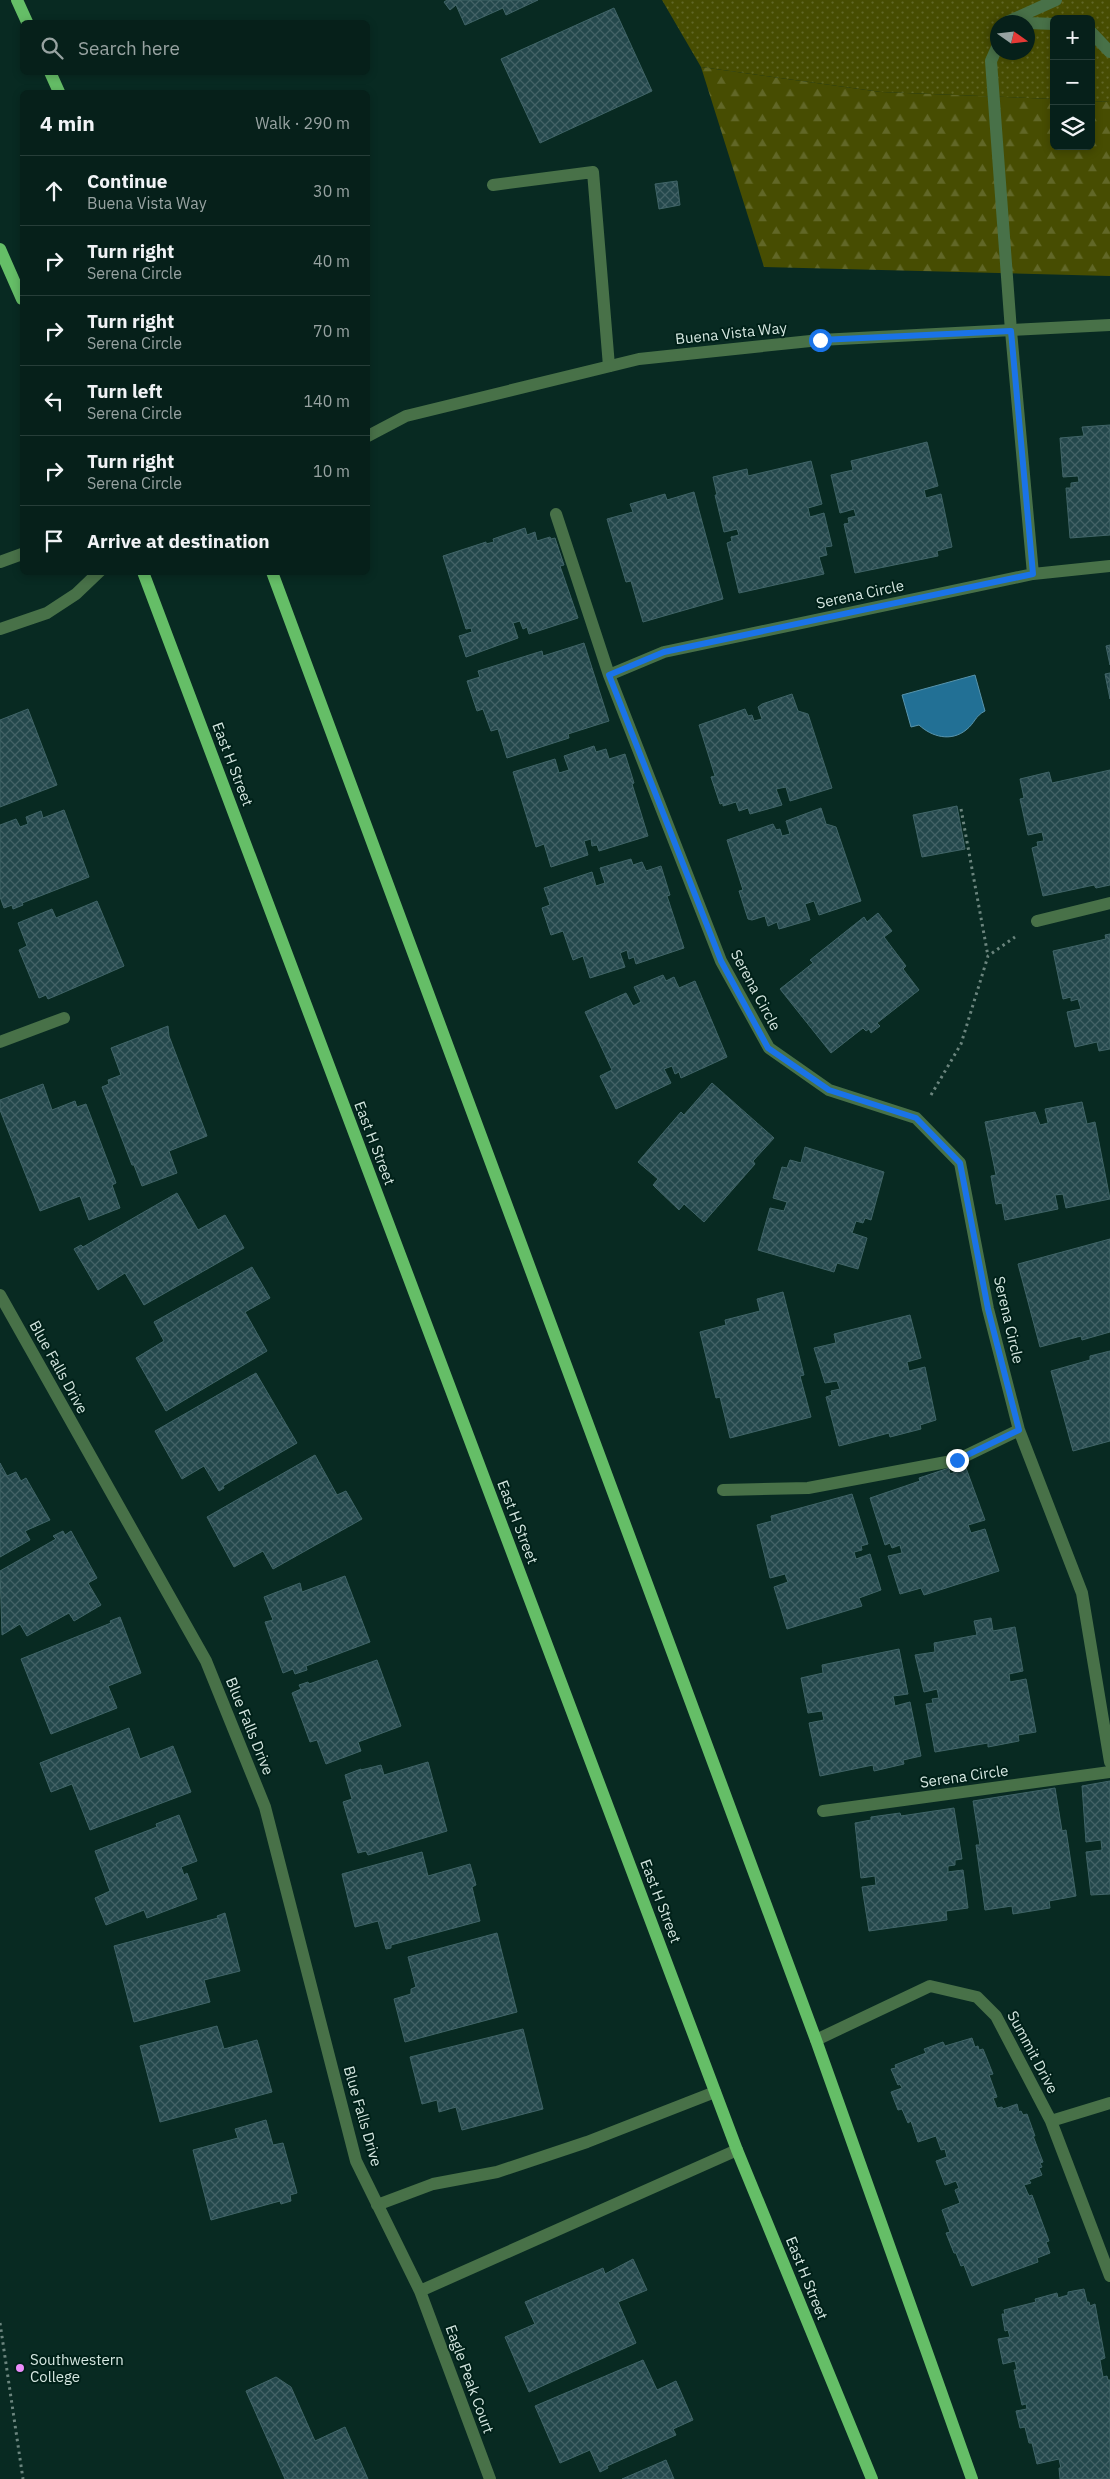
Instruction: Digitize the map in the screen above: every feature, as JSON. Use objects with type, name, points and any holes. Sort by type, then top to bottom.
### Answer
[{"type":"main road","points":[[17,0],[26,20]]},
{"type":"main road","points":[[51,75],[58,90]]},
{"type":"main road","points":[[0,249],[20,294]]},
{"type":"main road","name":"East H Street","points":[[144,575],[737,2150],[872,2479]]},
{"type":"main road","points":[[273,575],[816,2040],[972,2479]]},
{"type":"street","points":[[1023,15],[1056,0]]},
{"type":"street","points":[[1035,23],[1050,24]]},
{"type":"street","points":[[1095,36],[1110,52]]},
{"type":"street","points":[[991,60],[1011,331],[1033,574]]},
{"type":"street","points":[[493,186],[593,172],[609,366]]},
{"type":"street","name":"Buena Vista Way","points":[[370,435],[406,416],[639,359],[820,340],[1110,325]]},
{"type":"street","name":"Serena Circle","points":[[556,514],[609,675],[721,961],[768,1048],[829,1090],[916,1118],[960,1163],[988,1309],[1019,1430],[1082,1593],[1110,1762]]},
{"type":"street","points":[[0,562],[20,555]]},
{"type":"street","name":"Serena Circle","points":[[609,675],[664,652],[1033,574],[1110,566]]},
{"type":"street","points":[[0,629],[47,612],[76,594],[96,575]]},
{"type":"street","points":[[1037,921],[1110,903]]},
{"type":"street","points":[[0,1042],[64,1018]]},
{"type":"street","name":"Blue Falls Drive","points":[[0,1296],[209,1670],[265,1807],[356,2161],[420,2291]]},
{"type":"street","points":[[724,1490],[808,1488],[957,1460],[1019,1430]]},
{"type":"street","name":"Serena Circle","points":[[823,1811],[1110,1772]]},
{"type":"street","name":"Summit Drive","points":[[816,2040],[930,1986],[977,1997],[996,2016],[1051,2121],[1110,2276]]},
{"type":"street","points":[[377,2205],[433,2184],[506,2169],[587,2142],[715,2092]]},
{"type":"street","points":[[1051,2121],[1110,2103]]},
{"type":"street","points":[[420,2291],[737,2150]]},
{"type":"street","name":"Eagle Peak Court","points":[[420,2291],[490,2479]]},
{"type":"path","points":[[916,1118],[961,1044],[988,956],[961,809]]},
{"type":"path","points":[[988,956],[1037,921]]},
{"type":"path","points":[[0,2323],[23,2479]]},
{"type":"green space","points":[[662,0],[1110,0],[1110,102],[1095,101],[1095,15],[1050,15],[1050,99],[881,92],[701,67]]},
{"type":"green space","points":[[701,67],[881,92],[1050,99],[1050,150],[1095,150],[1095,101],[1110,102],[1110,276],[764,267]]},
{"type":"water","points":[[975,675],[985,711],[966,730],[960,734],[948,737],[930,733],[919,725],[911,727],[902,695]]},
{"type":"building","points":[[447,0],[538,0],[506,15],[503,8],[465,25],[456,5],[450,10],[444,2]]},
{"type":"building","points":[[614,8],[652,91],[540,143],[501,59]]},
{"type":"building","points":[[677,181],[680,205],[659,209],[655,184]]},
{"type":"building","points":[[1110,425],[1110,535],[1070,538],[1066,488],[1071,488],[1071,483],[1079,482],[1078,476],[1063,477],[1060,438],[1084,436],[1082,427]]},
{"type":"building","points":[[927,442],[938,486],[924,490],[926,498],[941,494],[952,547],[937,551],[938,556],[855,573],[844,524],[849,523],[848,518],[856,516],[854,509],[840,513],[831,475],[853,470],[851,461]]},
{"type":"building","points":[[811,461],[822,504],[808,508],[810,517],[824,513],[832,546],[825,547],[827,555],[819,557],[824,574],[739,593],[727,543],[732,541],[731,537],[739,535],[737,529],[724,532],[715,495],[717,495],[713,477],[747,469],[748,476]]},
{"type":"building","points":[[694,492],[723,599],[643,622],[631,581],[626,582],[607,519],[633,512],[630,504],[665,494],[667,500]]},
{"type":"building","points":[[525,528],[527,535],[535,532],[537,541],[550,537],[551,539],[555,538],[564,565],[560,566],[578,618],[529,634],[527,627],[523,629],[520,621],[513,623],[518,638],[466,657],[459,636],[472,632],[471,628],[466,629],[443,556],[486,542],[486,544],[494,542],[493,539]]},
{"type":"building","points":[[584,643],[609,721],[568,734],[569,738],[507,758],[498,729],[491,731],[483,709],[477,711],[467,681],[480,677],[478,671],[542,651],[543,656]]},
{"type":"building","points":[[1110,645],[1110,665],[1106,646]]},
{"type":"building","points":[[1110,673],[1110,699],[1105,674]]},
{"type":"building","points":[[792,694],[798,711],[808,714],[832,788],[790,801],[786,787],[776,789],[782,805],[750,814],[748,808],[739,811],[736,802],[723,806],[723,803],[720,804],[711,777],[715,776],[699,725],[745,709],[748,716],[752,715],[754,721],[762,719],[758,707]]},
{"type":"building","points":[[28,709],[57,785],[0,807],[0,720]]},
{"type":"building","points":[[594,746],[596,752],[606,749],[609,759],[625,754],[648,836],[599,851],[597,845],[592,846],[591,839],[584,841],[588,855],[551,867],[544,844],[536,847],[513,772],[555,759],[559,773],[569,770],[564,756]]},
{"type":"building","points":[[1110,770],[1110,885],[1096,888],[1094,885],[1043,896],[1032,848],[1038,846],[1037,842],[1044,841],[1042,832],[1028,835],[1020,799],[1024,798],[1020,779],[1049,772],[1052,783]]},
{"type":"building","points":[[957,806],[965,849],[922,857],[913,815]]},
{"type":"building","points":[[821,808],[826,824],[836,827],[861,901],[819,915],[814,901],[805,904],[810,920],[779,929],[777,922],[768,926],[765,916],[752,920],[748,919],[739,891],[743,890],[727,840],[773,824],[776,830],[780,829],[782,836],[790,834],[786,821]]},
{"type":"building","points":[[64,810],[89,877],[22,903],[23,905],[13,909],[12,905],[4,908],[0,897],[0,825],[16,819],[20,827],[28,824],[26,817],[41,811],[43,818]]},
{"type":"building","points":[[631,859],[633,865],[642,862],[646,871],[661,866],[670,895],[667,896],[684,948],[636,964],[634,957],[629,959],[627,950],[620,953],[625,967],[590,978],[583,956],[573,960],[563,931],[551,935],[542,908],[550,905],[544,888],[592,872],[596,886],[605,883],[600,868]]},
{"type":"building","points":[[97,901],[124,966],[48,999],[46,995],[39,998],[19,950],[27,946],[18,923],[52,909],[56,918]]},
{"type":"building","points":[[878,913],[892,931],[884,937],[906,966],[903,969],[919,990],[877,1023],[880,1026],[871,1033],[869,1029],[866,1031],[863,1028],[831,1053],[780,989],[813,963],[810,960],[864,917],[867,922]]},
{"type":"building","points":[[1110,934],[1110,1049],[1099,1051],[1097,1042],[1075,1047],[1067,1012],[1081,1009],[1078,999],[1071,1001],[1071,997],[1063,999],[1053,951],[1106,939],[1105,935]]},
{"type":"building","points":[[663,975],[666,981],[674,977],[679,988],[695,981],[727,1057],[681,1078],[679,1072],[675,1074],[672,1066],[664,1069],[671,1083],[616,1109],[600,1076],[612,1070],[585,1012],[626,993],[633,1006],[641,1002],[634,987]]},
{"type":"building","points":[[168,1026],[169,1036],[207,1136],[169,1151],[177,1173],[142,1186],[102,1087],[109,1084],[108,1080],[121,1075],[111,1048]]},
{"type":"building","points":[[712,1083],[774,1138],[753,1161],[755,1164],[704,1222],[684,1204],[679,1210],[653,1185],[658,1179],[638,1162],[681,1112],[684,1115]]},
{"type":"building","points":[[43,1084],[52,1110],[75,1101],[77,1107],[86,1104],[116,1183],[112,1185],[120,1208],[89,1220],[80,1196],[40,1211],[0,1110],[0,1100]]},
{"type":"building","points":[[1082,1102],[1087,1124],[1095,1122],[1110,1199],[1066,1208],[1063,1194],[1055,1195],[1058,1209],[1005,1220],[1002,1203],[996,1204],[991,1176],[996,1175],[985,1122],[1035,1112],[1040,1125],[1048,1123],[1045,1109]]},
{"type":"building","points":[[805,1147],[884,1172],[871,1220],[865,1218],[863,1223],[856,1221],[852,1233],[867,1238],[858,1269],[837,1263],[834,1272],[758,1250],[770,1208],[784,1211],[787,1202],[773,1198],[782,1167],[787,1168],[790,1160],[801,1163]]},
{"type":"building","points":[[177,1193],[198,1230],[225,1215],[244,1248],[144,1305],[125,1273],[98,1290],[74,1249],[81,1245],[83,1247]]},
{"type":"building","points":[[1110,1239],[1110,1332],[1082,1340],[1081,1336],[1040,1347],[1018,1264]]},
{"type":"building","points":[[252,1267],[270,1298],[245,1312],[267,1351],[166,1411],[136,1358],[164,1341],[154,1322]]},
{"type":"building","points":[[783,1292],[804,1375],[800,1376],[811,1417],[730,1438],[720,1397],[716,1398],[700,1332],[726,1325],[725,1320],[760,1311],[757,1299]]},
{"type":"building","points":[[910,1315],[921,1358],[907,1362],[909,1371],[925,1367],[936,1420],[920,1425],[921,1429],[890,1437],[889,1433],[839,1446],[826,1397],[832,1395],[831,1391],[840,1389],[837,1381],[825,1383],[814,1348],[836,1343],[834,1334]]},
{"type":"building","points":[[1110,1351],[1110,1441],[1073,1451],[1051,1371],[1090,1360],[1090,1356]]},
{"type":"building","points":[[256,1373],[297,1443],[223,1486],[224,1488],[219,1491],[204,1466],[182,1479],[155,1431]]},
{"type":"building","points":[[315,1455],[337,1495],[346,1491],[362,1519],[273,1569],[263,1551],[234,1567],[207,1517]]},
{"type":"building","points":[[0,1463],[7,1476],[16,1472],[21,1481],[26,1478],[50,1520],[25,1531],[30,1540],[0,1557]]},
{"type":"building","points":[[949,1468],[950,1474],[966,1468],[985,1520],[968,1525],[971,1533],[985,1529],[999,1571],[924,1595],[921,1588],[900,1594],[888,1556],[902,1553],[900,1545],[892,1548],[890,1543],[885,1545],[870,1498],[920,1481],[919,1478]]},
{"type":"building","points":[[852,1494],[868,1544],[861,1546],[862,1550],[854,1552],[856,1559],[870,1554],[881,1590],[859,1598],[862,1606],[787,1629],[774,1587],[788,1582],[785,1574],[770,1578],[757,1525],[772,1521],[771,1516]]},
{"type":"building","points":[[63,1531],[65,1535],[71,1531],[97,1578],[88,1583],[101,1605],[74,1621],[69,1613],[27,1636],[20,1624],[2,1635],[0,1571],[56,1539],[53,1536]]},
{"type":"building","points":[[345,1576],[370,1642],[306,1666],[307,1670],[295,1674],[293,1669],[283,1673],[265,1622],[273,1620],[264,1597],[300,1583],[302,1592]]},
{"type":"building","points":[[120,1617],[141,1673],[108,1686],[117,1708],[51,1734],[21,1659],[111,1623],[110,1621]]},
{"type":"building","points":[[991,1618],[993,1631],[1015,1627],[1023,1671],[1009,1674],[1010,1682],[1026,1679],[1036,1732],[1018,1735],[1019,1741],[988,1747],[988,1743],[935,1752],[926,1704],[933,1703],[932,1699],[939,1698],[937,1689],[924,1692],[915,1655],[935,1652],[934,1643],[977,1635],[974,1621]]},
{"type":"building","points":[[899,1649],[908,1694],[893,1696],[895,1706],[910,1702],[921,1756],[903,1760],[904,1764],[874,1771],[873,1765],[820,1776],[809,1723],[824,1720],[822,1711],[808,1713],[801,1678],[823,1673],[822,1665]]},
{"type":"building","points":[[377,1660],[401,1726],[358,1742],[361,1751],[326,1764],[317,1740],[310,1742],[292,1693],[301,1689],[299,1685],[308,1682],[309,1684]]},
{"type":"building","points":[[129,1728],[140,1759],[173,1746],[191,1792],[90,1830],[72,1784],[51,1792],[40,1763]]},
{"type":"building","points":[[428,1762],[447,1831],[368,1855],[366,1851],[358,1853],[343,1802],[352,1799],[345,1775],[381,1765],[384,1775]]},
{"type":"building","points":[[1110,1781],[1110,1894],[1091,1895],[1086,1852],[1102,1850],[1101,1840],[1086,1842],[1082,1786]]},
{"type":"building","points":[[1055,1788],[1062,1831],[1066,1830],[1076,1896],[1049,1901],[1050,1908],[1013,1914],[1012,1906],[985,1910],[976,1845],[980,1845],[973,1801]]},
{"type":"building","points":[[954,1808],[962,1859],[955,1860],[955,1865],[948,1866],[948,1872],[963,1870],[968,1908],[946,1911],[947,1920],[869,1931],[862,1887],[876,1885],[875,1876],[861,1878],[855,1823],[871,1820],[871,1817],[900,1813],[901,1816]]},
{"type":"building","points":[[179,1815],[197,1861],[181,1867],[184,1875],[187,1873],[197,1899],[147,1918],[144,1910],[106,1925],[95,1898],[110,1891],[95,1851],[157,1827],[156,1824]]},
{"type":"building","points":[[422,1852],[428,1876],[470,1864],[476,1885],[472,1887],[480,1921],[391,1945],[391,1948],[386,1949],[378,1921],[355,1927],[342,1874]]},
{"type":"building","points":[[225,1913],[240,1971],[204,1980],[210,2002],[134,2022],[114,1946],[218,1918],[217,1916]]},
{"type":"building","points":[[497,1933],[517,2012],[405,2042],[394,1999],[411,1994],[411,1989],[416,1987],[408,1957]]},
{"type":"building","points":[[217,2026],[224,2049],[257,2040],[272,2092],[160,2122],[140,2046]]},
{"type":"building","points":[[523,2029],[543,2109],[462,2130],[456,2107],[439,2112],[437,2100],[422,2104],[410,2057]]},
{"type":"building","points":[[972,2038],[975,2047],[978,2046],[979,2050],[983,2049],[993,2074],[989,2075],[997,2097],[993,2098],[997,2108],[1002,2107],[1003,2109],[1017,2104],[1019,2112],[1021,2111],[1023,2115],[1027,2114],[1035,2136],[1033,2136],[1043,2162],[1040,2163],[1042,2167],[1039,2168],[1042,2175],[1029,2180],[1031,2183],[1024,2185],[1029,2196],[1032,2195],[1049,2241],[1046,2242],[1050,2253],[1037,2258],[1038,2262],[972,2286],[964,2265],[961,2266],[946,2233],[950,2232],[942,2210],[960,2203],[955,2190],[959,2188],[956,2181],[945,2185],[936,2161],[947,2157],[945,2149],[941,2150],[936,2136],[918,2142],[911,2121],[908,2123],[902,2109],[898,2110],[891,2092],[902,2088],[900,2084],[898,2085],[891,2069],[896,2068],[895,2065],[926,2053],[924,2049],[943,2042],[945,2046]]},
{"type":"building","points":[[266,2120],[273,2145],[283,2143],[297,2193],[290,2195],[291,2201],[281,2204],[280,2201],[211,2220],[193,2150],[238,2138],[235,2129]]},
{"type":"building","points":[[633,2259],[647,2290],[618,2302],[636,2343],[529,2392],[505,2337],[535,2324],[525,2302],[603,2268],[605,2274]]},
{"type":"building","points":[[1084,2289],[1087,2302],[1089,2302],[1090,2306],[1095,2304],[1105,2358],[1100,2360],[1103,2377],[1107,2376],[1108,2380],[1110,2380],[1110,2479],[1060,2479],[1059,2468],[1061,2468],[1059,2459],[1037,2464],[1032,2443],[1029,2443],[1025,2427],[1020,2428],[1016,2411],[1027,2409],[1026,2404],[1022,2405],[1014,2370],[1017,2370],[1015,2361],[1003,2364],[998,2339],[1010,2337],[1008,2330],[1005,2331],[1002,2314],[1005,2314],[1004,2310],[1036,2302],[1035,2299],[1057,2293],[1058,2298],[1068,2295],[1068,2292]]},
{"type":"building","points":[[643,2360],[657,2390],[676,2381],[693,2420],[673,2429],[676,2435],[607,2466],[608,2468],[600,2472],[590,2450],[560,2463],[535,2406]]},
{"type":"building","points":[[276,2377],[291,2387],[315,2441],[345,2427],[368,2479],[285,2479],[246,2391]]},
{"type":"building","points":[[666,2460],[674,2479],[622,2479]]},
{"type":"place","name":"Southwestern College","points":[[20,2368]]},
{"type":"route","points":[[820,340],[1011,331],[1033,574],[664,652],[609,675],[721,961],[768,1048],[829,1090],[916,1118],[960,1163],[988,1309],[1019,1430],[957,1460]]}]
